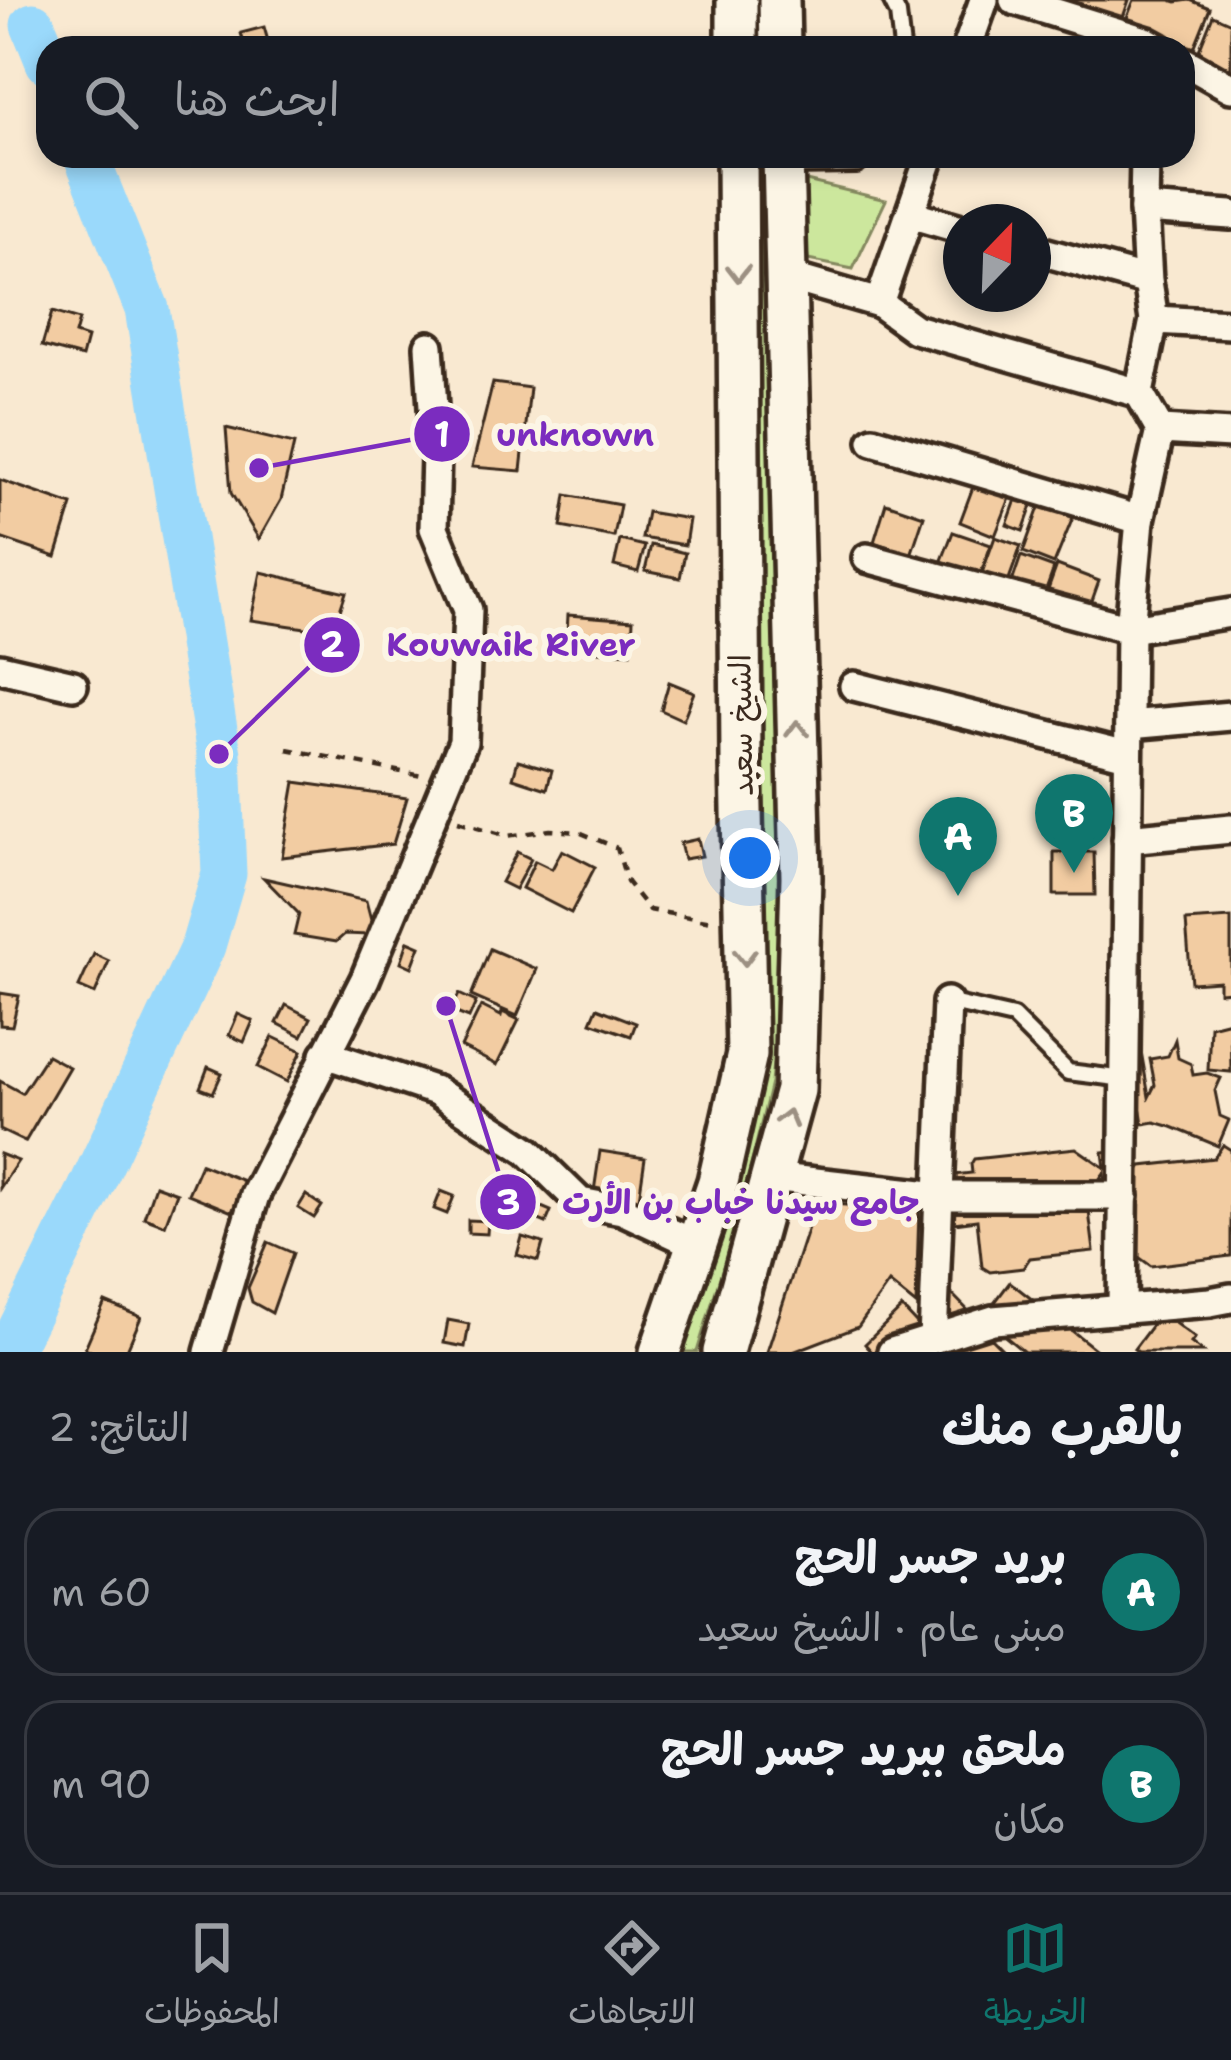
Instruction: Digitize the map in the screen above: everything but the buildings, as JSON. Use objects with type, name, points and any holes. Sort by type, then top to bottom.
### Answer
[{"type":"main road","points":[[737,0],[737,36]]},
{"type":"main road","points":[[778,0],[780,36]]},
{"type":"main road","name":"الشيخ سعيد","points":[[660,1352],[718,1182],[747,1054],[740,761],[737,168]]},
{"type":"main road","name":"الشيخ سعيد","points":[[723,1352],[795,1090],[801,877],[783,168]]},
{"type":"street","points":[[971,36],[984,0]]},
{"type":"street","points":[[1013,0],[1122,36]]},
{"type":"street","points":[[1195,68],[1231,88]]},
{"type":"street","points":[[879,303],[926,168]]},
{"type":"street","points":[[1122,1308],[1130,629],[1140,520],[1160,430],[1139,393],[1154,320],[1142,168]]},
{"type":"street","points":[[1144,209],[1231,215]]},
{"type":"street","points":[[910,214],[943,224]]},
{"type":"street","points":[[1051,254],[1148,281]]},
{"type":"street","points":[[786,276],[879,303],[915,329],[1139,393]]},
{"type":"street","points":[[1154,320],[1231,324]]},
{"type":"street","points":[[209,1352],[255,1196],[365,979],[463,742],[468,610],[434,528],[436,454],[430,346]]},
{"type":"street","points":[[1160,430],[1231,434]]},
{"type":"street","points":[[873,441],[1140,520]]},
{"type":"street","points":[[867,558],[1130,629],[1231,613]]},
{"type":"street","points":[[0,668],[73,686]]},
{"type":"street","points":[[854,686],[1127,755]]},
{"type":"street","points":[[1129,725],[1231,716]]},
{"type":"street","points":[[1127,839],[1231,829]]},
{"type":"street","points":[[934,1339],[947,1002]]},
{"type":"street","points":[[325,1054],[436,1091],[528,1151],[580,1202],[622,1210],[697,1245]]},
{"type":"street","points":[[771,1177],[939,1196],[1124,1196]]},
{"type":"street","points":[[892,1352],[993,1320],[1122,1308],[1224,1306]]},
{"type":"lane","points":[[891,0],[901,36]]},
{"type":"lane","points":[[947,1002],[1013,1017],[1068,1072],[1125,1079]]},
{"type":"path","points":[[287,748],[449,780],[445,817],[507,836],[550,830],[579,832],[616,848],[627,882],[649,910],[745,926]]},
{"type":"green space","points":[[752,168],[762,168],[780,991],[771,1083],[739,1215],[697,1352],[680,1352],[754,1090]]},
{"type":"green space","points":[[802,180],[886,200],[853,269],[808,260]]},
{"type":"waterway","points":[[33,25],[37,36]]},
{"type":"waterway","points":[[9,1352],[203,946],[224,874],[219,754],[147,309],[91,168]]},
{"type":"place","name":"unknown","points":[[259,468]]},
{"type":"place","name":"Kouwaik River","points":[[219,754]]},
{"type":"place","name":"ملحق ببريد جسر الحج","points":[[1074,873]]},
{"type":"place","name":"بريد جسر الحج","points":[[958,896]]},
{"type":"place","name":"جامع سيدنا خباب بن الأرت","points":[[446,1006]]}]
